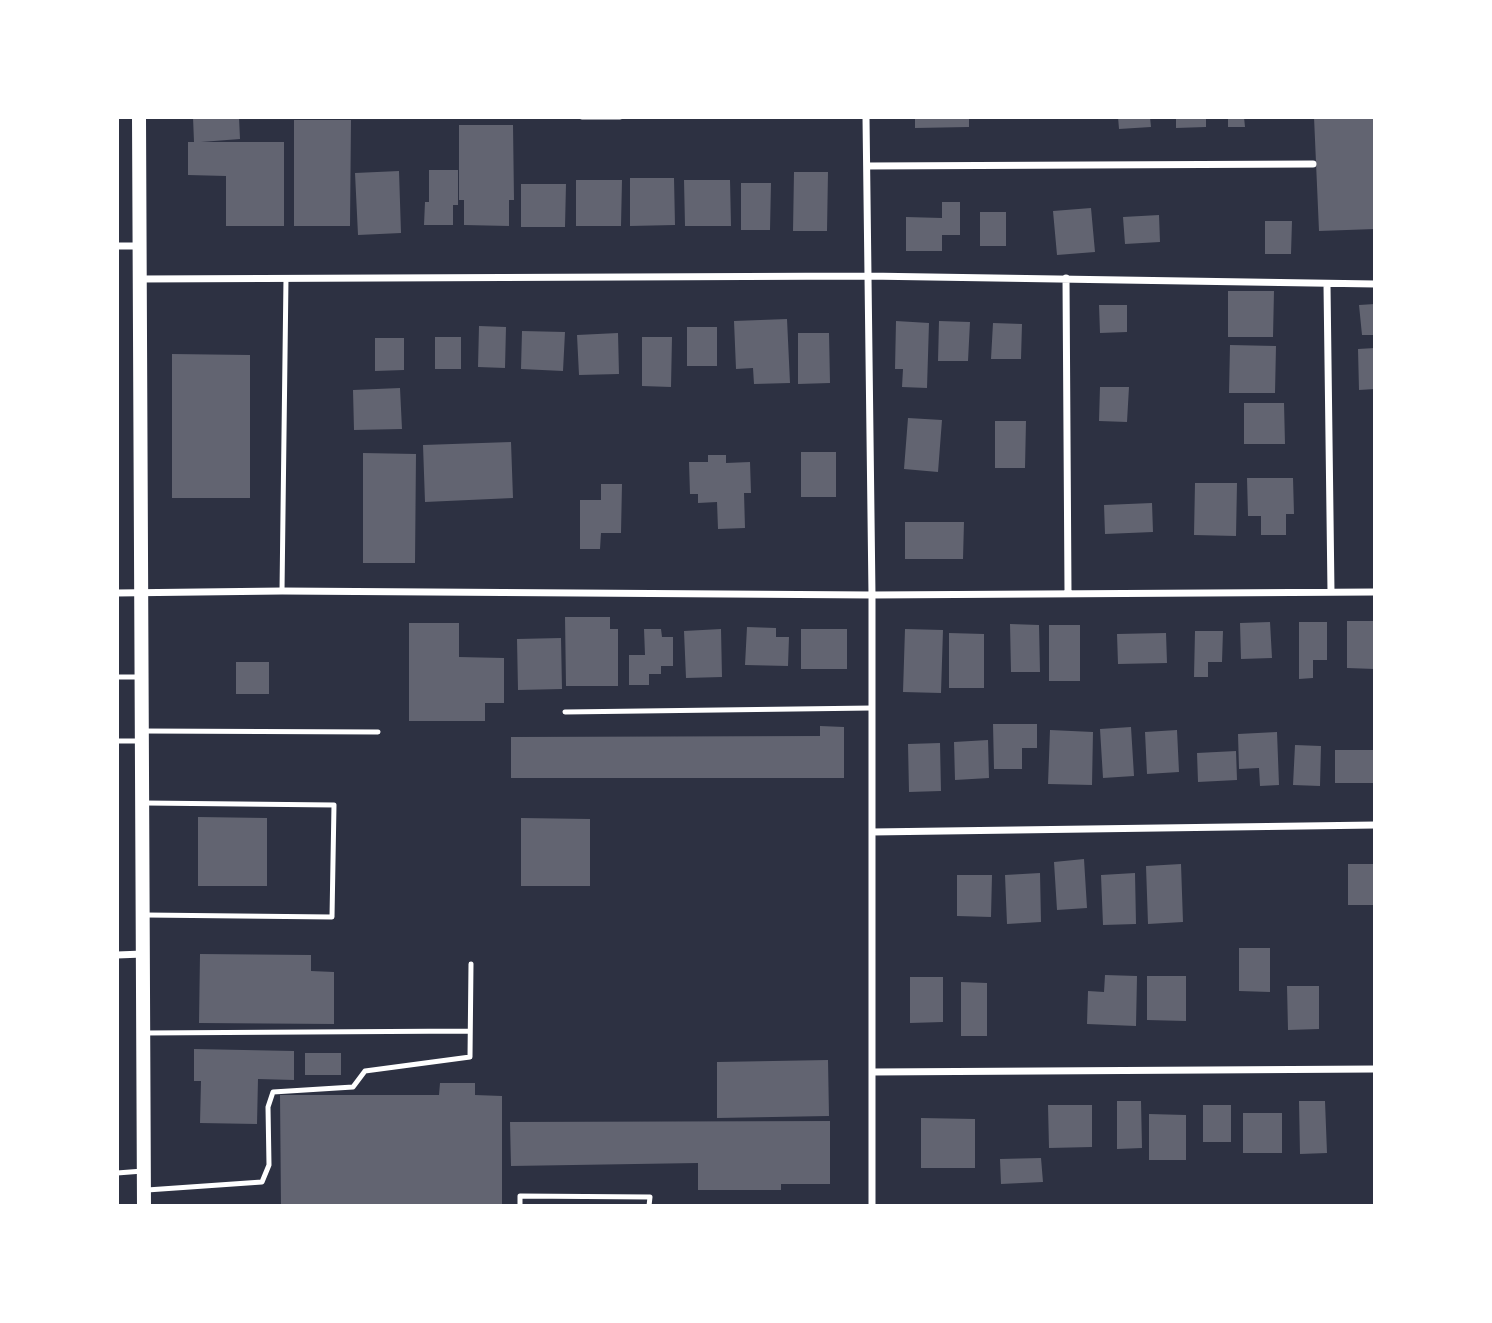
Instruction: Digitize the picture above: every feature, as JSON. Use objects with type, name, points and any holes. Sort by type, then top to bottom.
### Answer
[{"type":"main road","points":[[139,117],[144,1206]]},
{"type":"street","points":[[866,117],[872,595],[872,1206]]},
{"type":"street","points":[[867,166],[1312,164]]},
{"type":"street","points":[[117,246],[139,246]]},
{"type":"street","points":[[139,279],[867,275],[1375,284]]},
{"type":"street","points":[[1066,278],[1068,593]]},
{"type":"street","points":[[1327,285],[1331,592]]},
{"type":"street","points":[[117,593],[282,591],[872,595],[1375,592]]},
{"type":"street","points":[[872,832],[1375,825]]},
{"type":"street","points":[[117,955],[143,954]]},
{"type":"street","points":[[873,1072],[1375,1069]]},
{"type":"lane","points":[[582,117],[620,117]]},
{"type":"lane","points":[[282,591],[286,278]]},
{"type":"lane","points":[[117,677],[142,677]]},
{"type":"lane","points":[[565,712],[872,708]]},
{"type":"lane","points":[[117,741],[142,736],[379,732]]},
{"type":"lane","points":[[142,803],[334,806],[332,917],[143,915]]},
{"type":"lane","points":[[144,1190],[262,1182],[269,1165],[268,1107],[273,1092],[353,1087],[365,1072],[470,1058],[471,964]]},
{"type":"lane","points":[[142,1033],[470,1031]]},
{"type":"lane","points":[[117,1173],[143,1171]]},
{"type":"lane","points":[[520,1206],[520,1196],[650,1197],[649,1206]]},
{"type":"building","points":[[193,117],[239,117],[240,139],[201,142],[284,142],[284,226],[226,226],[226,176],[188,175],[188,142],[194,142]]},
{"type":"building","points":[[915,117],[969,117],[969,127],[915,128]]},
{"type":"building","points":[[1118,117],[1150,117],[1151,127],[1119,129]]},
{"type":"building","points":[[1176,117],[1206,117],[1206,127],[1176,128]]},
{"type":"building","points":[[1228,117],[1244,117],[1245,127],[1228,127]]},
{"type":"building","points":[[1314,117],[1375,117],[1375,229],[1319,231]]},
{"type":"building","points":[[294,120],[351,120],[350,226],[294,226]]},
{"type":"building","points":[[459,125],[513,125],[514,200],[509,200],[509,226],[464,225],[464,200],[459,200]]},
{"type":"building","points":[[429,170],[458,170],[458,205],[453,205],[453,225],[424,225],[425,202],[429,202]]},
{"type":"building","points":[[399,171],[401,233],[358,235],[355,173]]},
{"type":"building","points":[[794,172],[828,172],[827,231],[793,231]]},
{"type":"building","points":[[630,178],[674,178],[675,225],[630,226]]},
{"type":"building","points":[[576,180],[622,180],[621,226],[576,226]]},
{"type":"building","points":[[684,180],[730,180],[731,226],[685,226]]},
{"type":"building","points":[[741,183],[771,183],[770,230],[741,230]]},
{"type":"building","points":[[521,184],[566,184],[565,227],[521,227]]},
{"type":"building","points":[[942,202],[960,202],[960,235],[942,235],[942,251],[906,251],[906,217],[942,218]]},
{"type":"building","points":[[1091,208],[1095,252],[1057,255],[1053,211]]},
{"type":"building","points":[[980,212],[1006,212],[1006,246],[980,246]]},
{"type":"building","points":[[1159,215],[1160,242],[1125,244],[1123,217]]},
{"type":"building","points":[[1265,221],[1292,221],[1291,254],[1265,254]]},
{"type":"building","points":[[1228,291],[1274,291],[1273,337],[1228,337]]},
{"type":"building","points":[[1375,304],[1375,335],[1362,335],[1359,305]]},
{"type":"building","points":[[1099,305],[1127,305],[1127,332],[1100,333]]},
{"type":"building","points":[[787,319],[790,383],[754,384],[753,368],[736,369],[734,321]]},
{"type":"building","points":[[896,321],[929,323],[927,388],[902,387],[903,369],[895,369]]},
{"type":"building","points":[[939,321],[970,322],[968,361],[938,361]]},
{"type":"building","points":[[993,323],[1022,324],[1021,359],[991,359]]},
{"type":"building","points":[[479,326],[506,327],[505,368],[478,367]]},
{"type":"building","points":[[687,327],[717,327],[717,366],[687,366]]},
{"type":"building","points":[[522,331],[565,332],[563,371],[521,369]]},
{"type":"building","points":[[618,333],[619,374],[579,375],[577,335]]},
{"type":"building","points":[[798,333],[829,333],[830,383],[798,384]]},
{"type":"building","points":[[435,337],[461,337],[461,369],[435,369]]},
{"type":"building","points":[[642,337],[672,337],[671,387],[642,386]]},
{"type":"building","points":[[375,338],[404,338],[404,370],[375,371]]},
{"type":"building","points":[[1230,345],[1276,346],[1275,393],[1229,393]]},
{"type":"building","points":[[1375,348],[1375,389],[1359,390],[1358,349]]},
{"type":"building","points":[[172,354],[250,355],[250,498],[172,498]]},
{"type":"building","points":[[1100,387],[1129,387],[1127,422],[1099,421]]},
{"type":"building","points":[[400,388],[402,429],[354,430],[353,390]]},
{"type":"building","points":[[1244,403],[1284,403],[1285,444],[1244,444]]},
{"type":"building","points":[[908,418],[942,420],[938,472],[904,469]]},
{"type":"building","points":[[995,421],[1026,421],[1025,468],[995,468]]},
{"type":"building","points":[[511,442],[513,498],[425,502],[423,445]]},
{"type":"building","points":[[801,452],[836,452],[836,497],[801,497]]},
{"type":"building","points":[[363,453],[416,454],[415,563],[363,563]]},
{"type":"building","points":[[708,455],[726,455],[726,463],[750,462],[751,493],[744,493],[745,528],[718,529],[717,502],[698,503],[698,494],[690,494],[689,462],[708,462]]},
{"type":"building","points":[[1247,478],[1293,478],[1294,514],[1286,514],[1286,535],[1261,535],[1261,516],[1248,516]]},
{"type":"building","points":[[1195,483],[1237,483],[1236,536],[1194,535]]},
{"type":"building","points":[[601,484],[622,484],[621,533],[601,533],[600,549],[580,549],[580,500],[601,500]]},
{"type":"building","points":[[1152,503],[1153,532],[1105,534],[1104,505]]},
{"type":"building","points":[[905,522],[964,522],[963,559],[905,559]]},
{"type":"building","points":[[565,617],[610,617],[610,629],[618,629],[618,686],[566,686]]},
{"type":"building","points":[[1347,621],[1375,621],[1375,669],[1347,668]]},
{"type":"building","points":[[1270,622],[1272,658],[1241,659],[1240,623]]},
{"type":"building","points":[[1299,622],[1327,622],[1327,660],[1313,660],[1313,678],[1299,679]]},
{"type":"building","points":[[409,623],[459,623],[459,657],[504,658],[504,703],[485,703],[485,721],[409,721]]},
{"type":"building","points":[[1010,624],[1039,625],[1040,672],[1011,672]]},
{"type":"building","points":[[1049,625],[1080,625],[1080,681],[1049,681]]},
{"type":"building","points":[[747,627],[776,628],[776,637],[789,637],[788,666],[745,665]]},
{"type":"building","points":[[644,629],[661,629],[662,637],[673,637],[673,666],[661,666],[661,674],[649,674],[649,685],[629,685],[629,655],[645,655]]},
{"type":"building","points":[[721,629],[722,677],[686,678],[684,631]]},
{"type":"building","points":[[801,629],[847,629],[847,669],[801,669]]},
{"type":"building","points":[[905,629],[943,630],[941,693],[903,692]]},
{"type":"building","points":[[1195,631],[1223,631],[1222,662],[1208,662],[1208,677],[1194,677]]},
{"type":"building","points":[[949,633],[984,634],[984,688],[949,688]]},
{"type":"building","points":[[1166,633],[1167,663],[1118,664],[1117,634]]},
{"type":"building","points":[[561,638],[562,689],[518,690],[517,639]]},
{"type":"building","points":[[236,662],[269,662],[269,694],[236,694]]},
{"type":"building","points":[[993,724],[1037,724],[1037,748],[1022,748],[1022,769],[994,769]]},
{"type":"building","points":[[820,726],[844,727],[844,778],[511,778],[511,737],[820,736]]},
{"type":"building","points":[[1131,727],[1134,776],[1103,778],[1100,729]]},
{"type":"building","points":[[1050,730],[1093,732],[1092,785],[1048,784]]},
{"type":"building","points":[[1177,730],[1179,772],[1147,774],[1145,732]]},
{"type":"building","points":[[1277,732],[1279,785],[1260,786],[1259,768],[1239,769],[1238,734]]},
{"type":"building","points":[[988,740],[989,778],[955,780],[954,742]]},
{"type":"building","points":[[940,743],[941,791],[909,792],[908,744]]},
{"type":"building","points":[[1295,745],[1321,746],[1320,786],[1293,785]]},
{"type":"building","points":[[1335,750],[1375,750],[1375,783],[1335,783]]},
{"type":"building","points":[[1236,751],[1237,780],[1198,782],[1197,753]]},
{"type":"building","points":[[198,817],[267,818],[267,886],[198,886]]},
{"type":"building","points":[[521,818],[590,819],[590,886],[521,886]]},
{"type":"building","points":[[1084,859],[1087,908],[1057,910],[1054,862]]},
{"type":"building","points":[[1181,864],[1183,922],[1148,924],[1146,866]]},
{"type":"building","points":[[1348,864],[1375,864],[1375,905],[1348,905]]},
{"type":"building","points":[[1040,873],[1041,922],[1007,924],[1005,875]]},
{"type":"building","points":[[1135,873],[1136,924],[1103,925],[1101,875]]},
{"type":"building","points":[[957,875],[992,875],[991,917],[957,916]]},
{"type":"building","points":[[1239,948],[1270,948],[1270,992],[1239,991]]},
{"type":"building","points":[[200,954],[311,955],[311,971],[334,972],[334,1024],[199,1023]]},
{"type":"building","points":[[1105,975],[1137,976],[1136,1026],[1087,1024],[1088,991],[1104,992]]},
{"type":"building","points":[[1147,976],[1186,976],[1186,1021],[1147,1020]]},
{"type":"building","points":[[910,977],[943,977],[943,1022],[910,1023]]},
{"type":"building","points":[[961,982],[987,983],[987,1036],[961,1036]]},
{"type":"building","points":[[1287,986],[1319,986],[1319,1029],[1288,1030]]},
{"type":"building","points":[[194,1049],[294,1051],[294,1080],[258,1079],[257,1124],[200,1123],[201,1081],[194,1081]]},
{"type":"building","points":[[305,1053],[341,1053],[341,1075],[305,1075]]},
{"type":"building","points":[[828,1060],[829,1116],[717,1118],[717,1062]]},
{"type":"building","points":[[440,1083],[475,1083],[475,1095],[502,1096],[502,1205],[281,1206],[280,1095],[439,1095]]},
{"type":"building","points":[[1117,1101],[1141,1101],[1142,1148],[1117,1149]]},
{"type":"building","points":[[1299,1101],[1325,1101],[1327,1153],[1300,1154]]},
{"type":"building","points":[[1048,1105],[1092,1105],[1092,1147],[1049,1148]]},
{"type":"building","points":[[1203,1105],[1231,1105],[1231,1142],[1203,1142]]},
{"type":"building","points":[[1243,1113],[1282,1113],[1282,1153],[1243,1153]]},
{"type":"building","points":[[1149,1114],[1186,1115],[1186,1160],[1149,1160]]},
{"type":"building","points":[[921,1118],[975,1119],[975,1168],[921,1168]]},
{"type":"building","points":[[830,1121],[830,1184],[781,1184],[781,1190],[698,1190],[698,1163],[511,1166],[510,1122]]},
{"type":"building","points":[[1041,1158],[1043,1182],[1001,1184],[1000,1159]]}]
